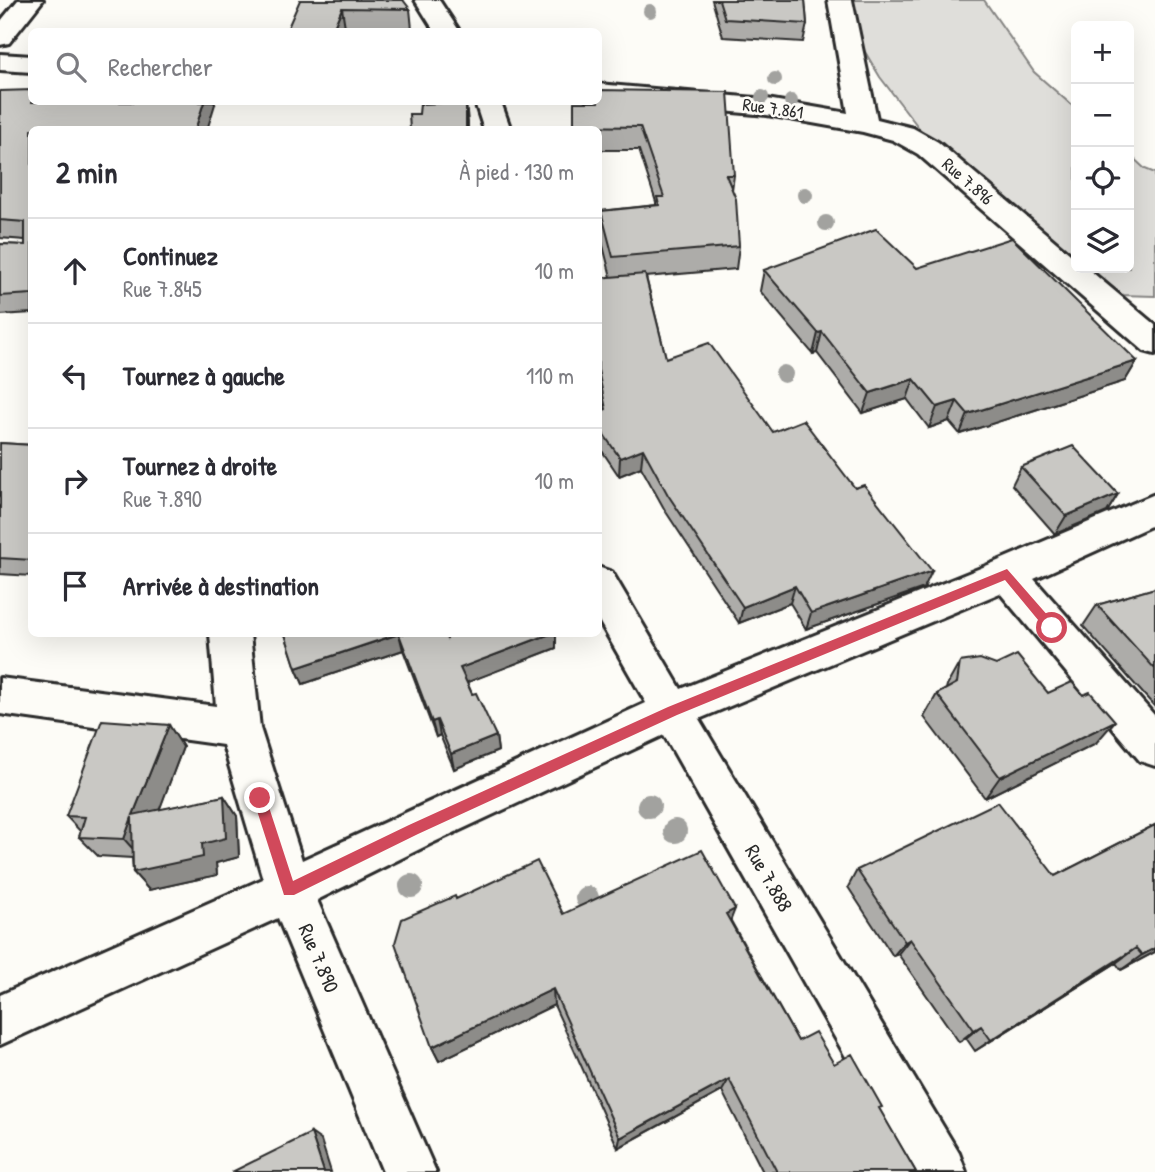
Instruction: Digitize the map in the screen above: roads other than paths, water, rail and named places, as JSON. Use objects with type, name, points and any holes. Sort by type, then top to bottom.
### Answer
[{"type":"street","points":[[0,38],[31,0]]},
{"type":"street","points":[[427,0],[445,28]]},
{"type":"street","points":[[840,0],[864,124]]},
{"type":"street","points":[[0,62],[28,64]]},
{"type":"street","name":"Rue 7.861","points":[[602,92],[767,107],[864,124]]},
{"type":"street","points":[[489,105],[497,126]]},
{"type":"street","name":"Rue 7.896","points":[[864,124],[903,134],[929,148],[1155,343]]},
{"type":"street","points":[[0,1020],[289,890],[414,829],[673,711],[1007,574],[1155,508]]},
{"type":"street","points":[[1007,574],[1155,747]]},
{"type":"street","name":"Rue 7.888","points":[[602,590],[940,1172]]},
{"type":"street","name":"Rue 7.890","points":[[230,637],[239,728],[289,890],[410,1172]]},
{"type":"street","points":[[0,696],[239,728]]}]
